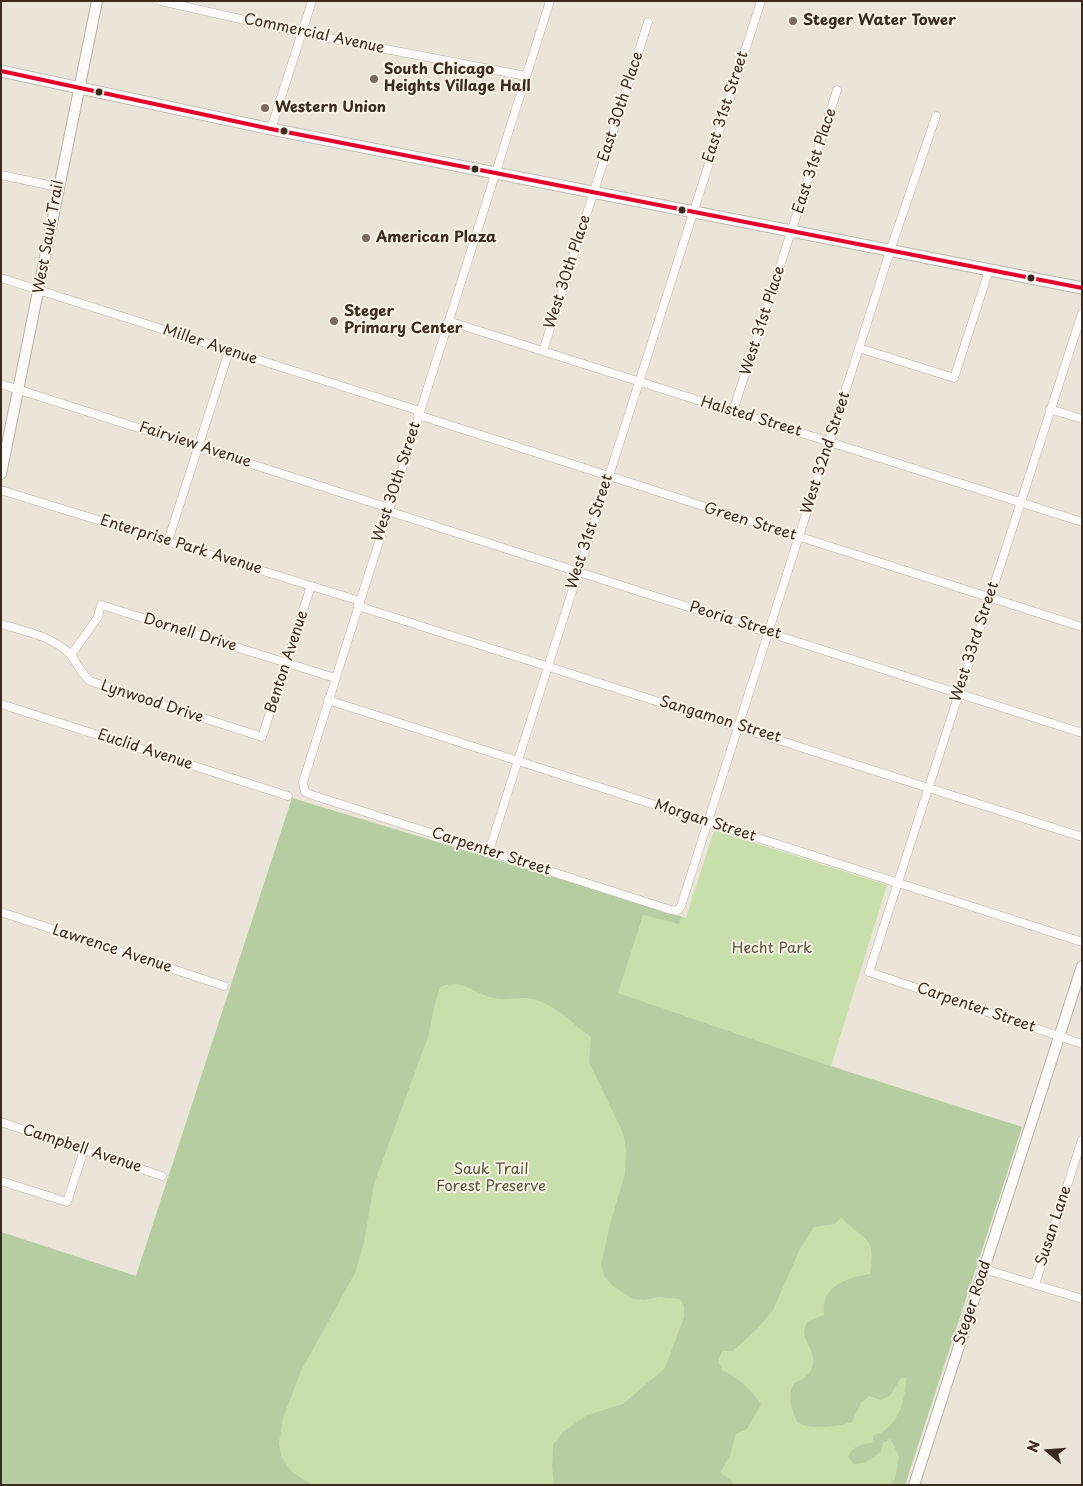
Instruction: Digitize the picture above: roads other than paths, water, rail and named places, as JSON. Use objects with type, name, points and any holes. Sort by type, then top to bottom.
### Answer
[{"type":"main road","points":[[1,71],[79,86],[271,129],[1082,288]]},
{"type":"street","name":"West Sauk Trail","points":[[1,474],[20,390],[58,187],[97,1]]},
{"type":"street","name":"Commercial Avenue","points":[[161,1],[302,33],[526,76]]},
{"type":"street","points":[[271,129],[312,1]]},
{"type":"street","name":"West 30th Street","points":[[305,792],[303,782],[328,700],[550,1]]},
{"type":"street","name":"East 31st Street","points":[[692,213],[761,1]]},
{"type":"street","name":"East 30th Place","points":[[594,192],[648,22]]},
{"type":"street","name":"East 31st Place","points":[[793,231],[837,90]]},
{"type":"street","name":"West 32nd Street","points":[[677,911],[681,906],[890,251],[936,116]]},
{"type":"street","points":[[1,175],[58,187]]},
{"type":"street","name":"West 30th Place","points":[[543,351],[594,192]]},
{"type":"street","name":"West 31st Street","points":[[489,851],[692,213]]},
{"type":"street","name":"West 31st Place","points":[[733,411],[793,231]]},
{"type":"street","points":[[859,348],[954,378],[989,270]]},
{"type":"street","name":"Miller Avenue","points":[[1,278],[419,413]]},
{"type":"street","name":"West 33rd Street","points":[[869,972],[1082,313]]},
{"type":"street","name":"Halsted Street","points":[[448,321],[1082,522]]},
{"type":"street","points":[[168,541],[229,351]]},
{"type":"street","name":"Fairview Avenue","points":[[1,384],[389,509]]},
{"type":"street","points":[[1050,409],[1082,419]]},
{"type":"street","name":"Green Street","points":[[419,413],[608,477],[1082,628]]},
{"type":"street","name":"Enterprise Park Avenue","points":[[1,490],[311,586],[359,604]]},
{"type":"street","name":"Peoria Street","points":[[389,509],[578,572],[1082,733]]},
{"type":"street","name":"Benton Avenue","points":[[262,737],[311,586]]},
{"type":"street","name":"Sangamon Street","points":[[359,604],[548,667],[739,726],[1082,837]]},
{"type":"street","name":"Dornell Drive","points":[[71,655],[98,617],[101,605],[335,678]]},
{"type":"street","name":"Lynwood Drive","points":[[1,624],[59,645],[71,655],[79,671],[90,681],[262,737]]},
{"type":"street","name":"Morgan Street","points":[[328,700],[1082,942]]},
{"type":"street","name":"Euclid Avenue","points":[[1,704],[288,796]]},
{"type":"street","name":"Carpenter Street","points":[[305,792],[677,911]]},
{"type":"street","name":"Lawrence Avenue","points":[[1,912],[224,986]]},
{"type":"street","name":"Steger Road","points":[[914,1485],[1082,966]]},
{"type":"street","name":"Carpenter Street","points":[[869,972],[1082,1044]]},
{"type":"street","name":"Campbell Avenue","points":[[1,1122],[162,1176]]},
{"type":"street","name":"Susan Lane","points":[[1036,1284],[1082,1140]]},
{"type":"street","points":[[1,1181],[67,1202],[84,1150]]},
{"type":"street","points":[[984,1269],[1082,1299]]},
{"type":"place","name":"Steger Water Tower","points":[[793,21]]},
{"type":"place","name":"South Chicago Heights Village Hall","points":[[374,79]]},
{"type":"place","name":"Western Union","points":[[265,108]]},
{"type":"place","name":"American Plaza","points":[[366,238]]},
{"type":"place","name":"Steger Primary Center","points":[[334,321]]},
{"type":"park label","name":"Hecht Park","points":[[772,949]]},
{"type":"park label","name":"Sauk Trail Forest Preserve","points":[[491,1178]]}]
